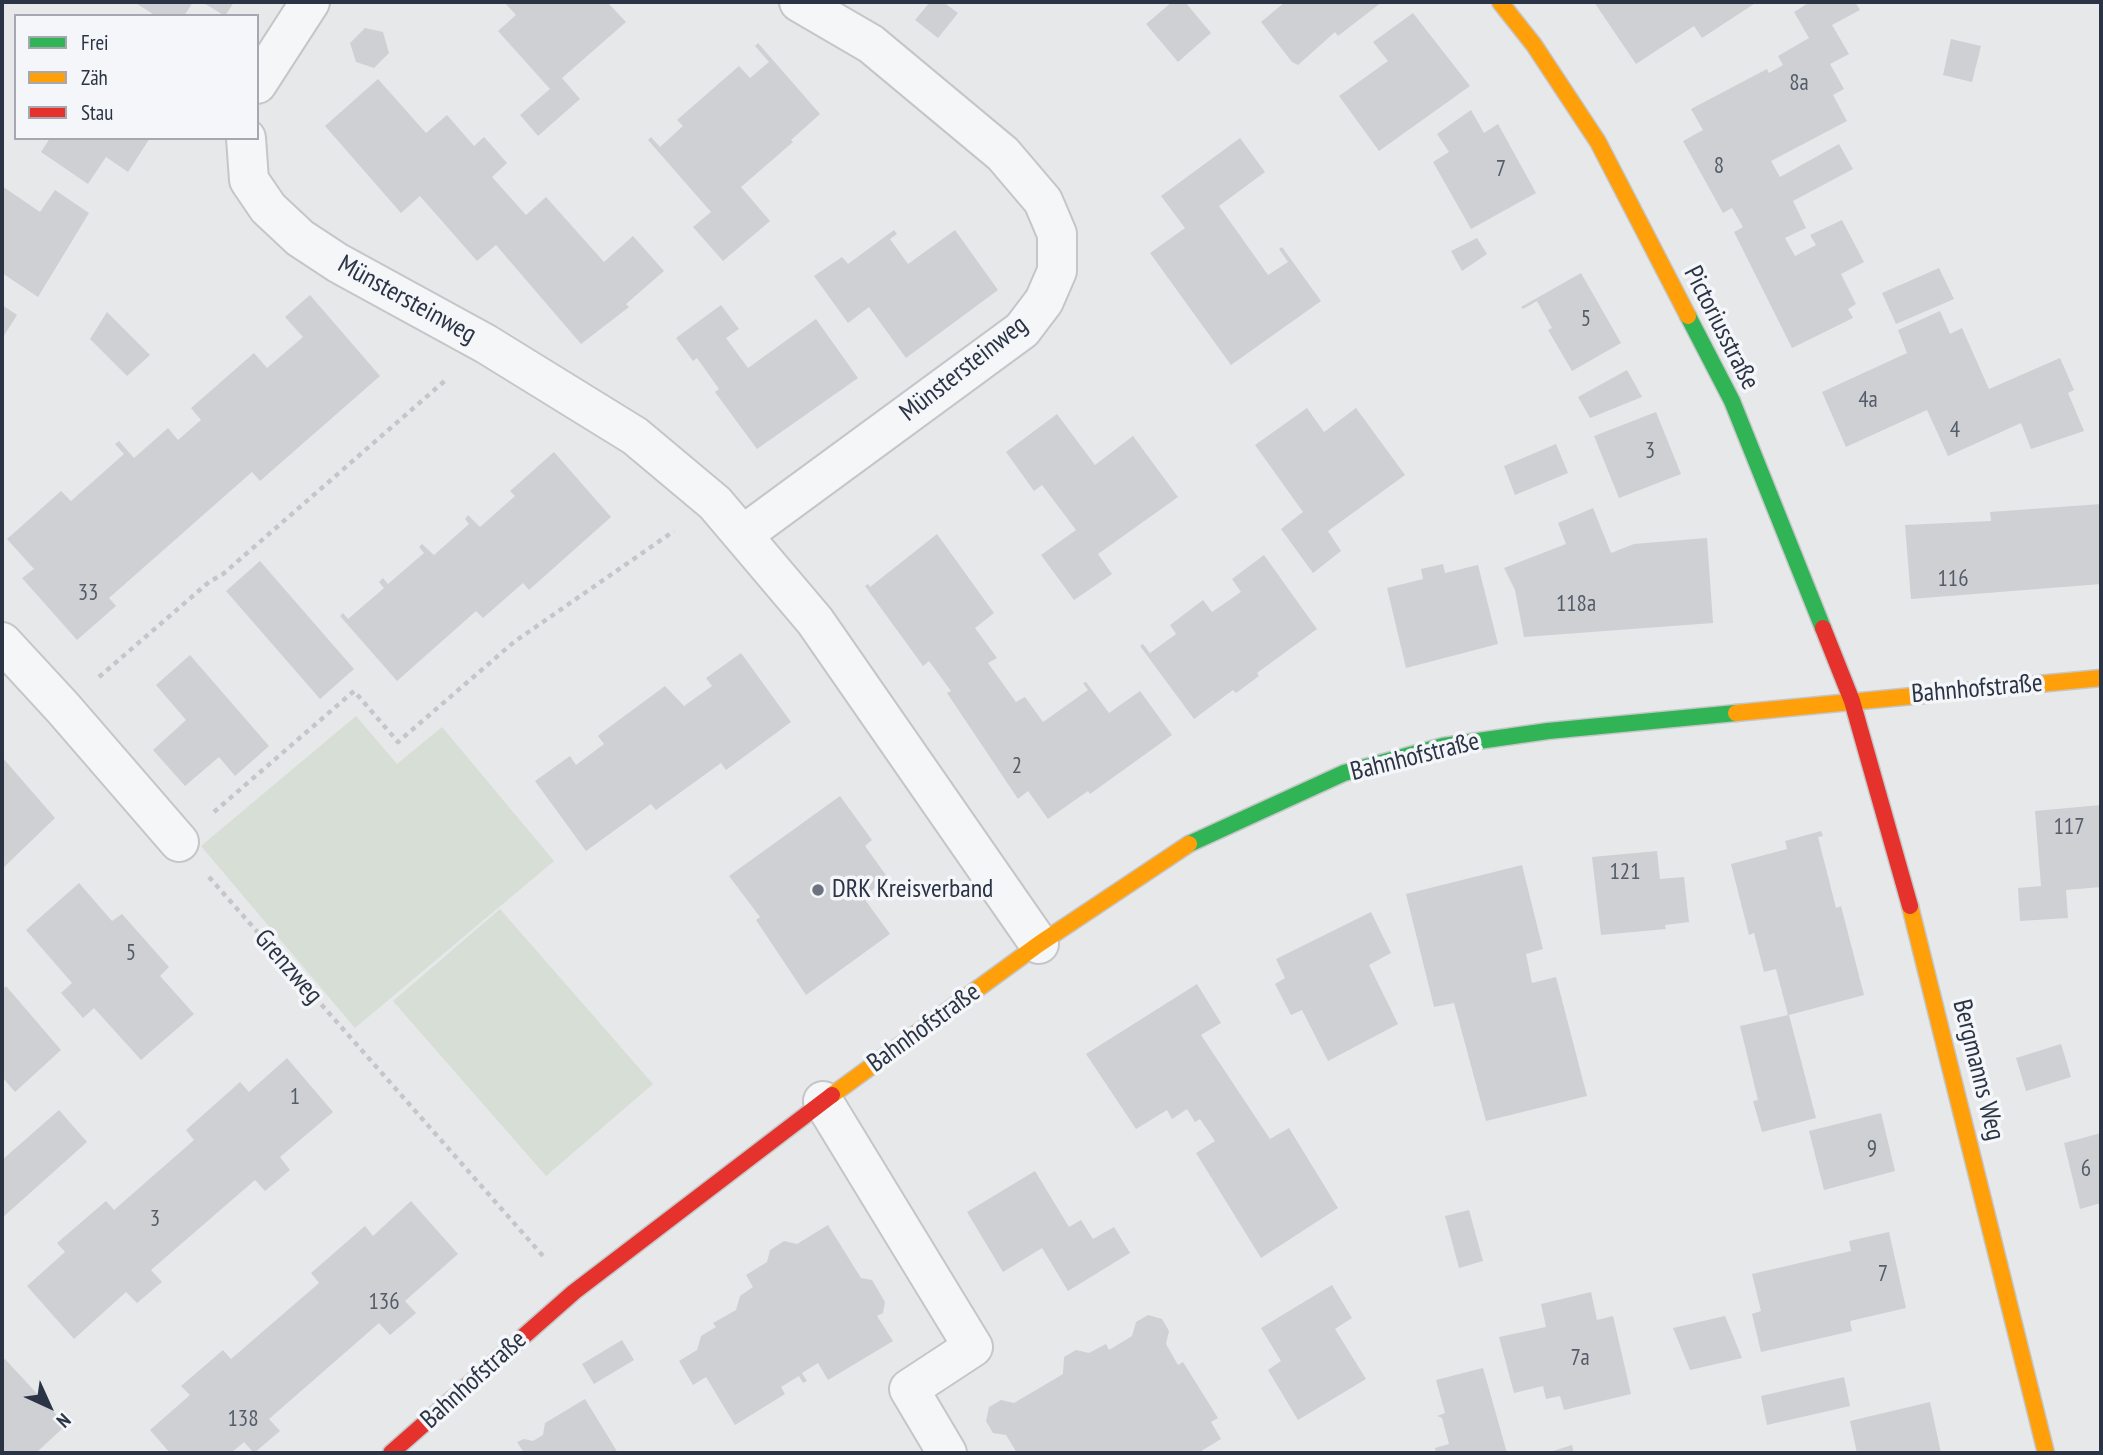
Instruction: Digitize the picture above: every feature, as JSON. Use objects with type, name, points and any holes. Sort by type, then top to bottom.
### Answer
[{"type":"street","points":[[259,81],[310,2]]},
{"type":"street","name":"Münstersteinweg","points":[[744,534],[1022,330],[1044,301],[1057,271],[1057,234],[1043,201],[1003,155],[871,44],[799,2]]},
{"type":"street","name":"Pictoriusstraße","points":[[1500,2],[1534,45],[1598,142],[1732,401],[1852,701]]},
{"type":"street","name":"Münstersteinweg","points":[[246,140],[249,180],[268,208],[300,238],[338,263],[486,344],[635,436],[715,503],[816,621],[1039,944]]},
{"type":"street","points":[[2,642],[64,708],[179,842]]},
{"type":"street","name":"Bahnhofstraße","points":[[391,1453],[574,1292],[823,1101],[1039,944],[1199,838],[1344,773],[1443,746],[1548,731],[2101,678]]},
{"type":"street","name":"Bergmanns Weg","points":[[1852,701],[1929,975],[2046,1453]]},
{"type":"street","points":[[823,1101],[973,1348],[909,1389],[947,1453]]},
{"type":"path","points":[[64,708],[209,582],[223,574],[486,344]]},
{"type":"path","points":[[179,842],[354,691],[398,743],[514,642],[715,503]]},
{"type":"path","name":"Grenzweg","points":[[179,842],[574,1292]]},
{"type":"shaded area","points":[[356,716],[397,764],[442,727],[554,861],[355,1028],[201,846]]},
{"type":"shaded area","points":[[500,909],[653,1084],[546,1176],[393,1001]]},
{"type":"building","points":[[134,2],[193,2],[185,14],[153,14]]},
{"type":"building","points":[[202,2],[234,2],[226,14]]},
{"type":"building","points":[[504,2],[607,2],[626,22],[562,78],[580,99],[538,136],[520,115],[550,89],[498,31],[516,15]]},
{"type":"building","points":[[930,2],[943,2],[958,13],[938,38],[915,20]]},
{"type":"building","points":[[1172,2],[1185,2],[1211,33],[1178,62],[1146,24]]},
{"type":"building","points":[[1285,2],[1382,2],[1338,36],[1335,32],[1298,65],[1292,62],[1261,22]]},
{"type":"building","points":[[1594,2],[1757,2],[1702,38],[1694,26],[1636,64]]},
{"type":"building","points":[[1810,2],[1855,2],[1860,10],[1832,25],[1849,54],[1830,64],[1844,89],[1833,95],[1847,121],[1771,161],[1780,177],[1839,144],[1853,169],[1793,201],[1806,228],[1785,238],[1795,256],[1816,245],[1810,235],[1842,220],[1864,262],[1841,274],[1856,304],[1848,309],[1853,318],[1792,348],[1734,232],[1743,227],[1732,208],[1723,213],[1683,141],[1703,130],[1691,109],[1767,69],[1769,73],[1783,65],[1778,56],[1809,38],[1794,12]]},
{"type":"building","points":[[1413,13],[1470,86],[1379,151],[1339,96],[1388,61],[1373,42]]},
{"type":"building","points":[[365,28],[383,32],[389,53],[374,68],[356,62],[350,43]]},
{"type":"building","points":[[1951,39],[1981,46],[1972,82],[1943,75]]},
{"type":"building","points":[[758,43],[820,114],[791,140],[793,142],[741,187],[770,221],[723,261],[693,227],[711,212],[648,140],[651,137],[660,147],[683,126],[677,120],[739,66],[750,78],[769,62],[755,46]]},
{"type":"building","points":[[378,79],[426,133],[447,115],[474,146],[484,137],[507,163],[492,177],[526,215],[546,197],[604,262],[633,236],[664,271],[626,304],[629,307],[581,344],[496,245],[477,261],[420,196],[401,213],[325,126]]},
{"type":"building","points":[[1471,110],[1484,133],[1498,124],[1536,193],[1471,229],[1433,162],[1449,152],[1437,134]]},
{"type":"building","points":[[1240,138],[1265,172],[1219,206],[1268,275],[1288,262],[1279,249],[1282,247],[1321,301],[1231,365],[1150,253],[1185,228],[1161,196]]},
{"type":"building","points":[[49,140],[149,140],[128,172],[106,157],[88,184],[41,152]]},
{"type":"building","points":[[2,186],[40,212],[55,190],[89,213],[38,297],[2,273]]},
{"type":"building","points":[[894,230],[897,234],[890,239],[908,264],[955,230],[998,290],[906,358],[869,307],[848,323],[814,276],[842,257],[848,264]]},
{"type":"building","points":[[1477,238],[1487,254],[1462,271],[1451,251]]},
{"type":"building","points":[[1939,268],[1954,299],[1896,324],[1882,293]]},
{"type":"building","points":[[1581,273],[1621,343],[1572,371],[1548,330],[1552,328],[1537,301],[1523,309],[1521,307]]},
{"type":"building","points":[[310,295],[380,376],[260,481],[252,472],[109,598],[116,606],[77,640],[22,578],[34,569],[7,539],[61,491],[71,501],[124,454],[115,444],[119,441],[134,458],[168,428],[178,440],[201,420],[191,408],[254,353],[267,368],[303,337],[285,317]]},
{"type":"building","points":[[2,305],[17,315],[2,339]]},
{"type":"building","points":[[721,305],[739,329],[726,338],[748,368],[816,319],[858,378],[757,449],[715,392],[719,389],[697,358],[693,361],[676,338]]},
{"type":"building","points":[[1940,311],[1950,334],[1962,328],[1989,389],[2060,358],[2074,390],[2068,393],[2084,431],[2031,449],[2021,423],[1948,456],[1927,410],[1846,447],[1822,392],[1907,353],[1898,330]]},
{"type":"building","points":[[107,312],[150,355],[127,376],[90,339]]},
{"type":"building","points":[[1627,370],[1642,397],[1590,418],[1578,397]]},
{"type":"building","points":[[1307,408],[1324,432],[1356,408],[1405,475],[1328,531],[1341,551],[1313,573],[1281,529],[1303,512],[1255,445]]},
{"type":"building","points":[[1656,412],[1681,474],[1619,498],[1594,436]]},
{"type":"building","points":[[1057,414],[1095,465],[1133,436],[1178,497],[1098,554],[1112,574],[1074,600],[1041,555],[1076,530],[1042,485],[1034,491],[1006,452]]},
{"type":"building","points":[[1556,444],[1568,473],[1515,495],[1504,466]]},
{"type":"building","points":[[554,452],[611,517],[529,590],[523,583],[483,618],[476,611],[397,681],[340,616],[343,613],[348,619],[384,588],[379,582],[383,578],[388,584],[424,553],[419,547],[422,544],[434,555],[469,524],[465,519],[468,515],[480,527],[515,496],[510,491]]},
{"type":"building","points":[[2101,504],[2101,584],[1911,599],[1905,525],[1991,521],[1990,512]]},
{"type":"building","points":[[1593,508],[1611,553],[1634,544],[1707,538],[1713,623],[1524,637],[1515,590],[1504,568],[1566,544],[1558,523]]},
{"type":"building","points":[[937,534],[994,613],[975,628],[997,658],[988,663],[1016,702],[1025,697],[1043,722],[1088,690],[1083,683],[1086,682],[1109,713],[1140,691],[1172,735],[1090,794],[1088,791],[1048,819],[1028,791],[1018,799],[947,693],[951,691],[929,661],[923,666],[865,586],[868,584],[870,587]]},
{"type":"building","points":[[1264,555],[1317,629],[1257,673],[1259,676],[1236,693],[1233,690],[1194,719],[1140,646],[1143,644],[1150,653],[1176,634],[1170,625],[1203,600],[1212,612],[1241,592],[1232,579]]},
{"type":"building","points":[[260,561],[354,669],[320,699],[226,591]]},
{"type":"building","points":[[1443,564],[1445,573],[1478,565],[1498,644],[1406,668],[1387,588],[1423,579],[1421,569]]},
{"type":"building","points":[[741,653],[791,722],[726,770],[721,763],[656,810],[651,804],[586,851],[535,781],[570,756],[576,765],[604,744],[598,736],[600,734],[665,686],[684,706],[712,686],[706,678]]},
{"type":"building","points":[[190,655],[269,746],[235,776],[219,757],[185,786],[153,750],[186,720],[156,685]]},
{"type":"building","points":[[2,757],[55,818],[2,869]]},
{"type":"building","name":"DRK Kreisverband","points":[[840,796],[872,840],[865,846],[888,878],[863,897],[890,934],[806,995],[756,920],[760,917],[729,876]]},
{"type":"building","points":[[2101,805],[2101,887],[2066,890],[2068,918],[2020,921],[2018,888],[2041,886],[2035,811]]},
{"type":"building","points":[[1821,831],[1823,836],[1818,837],[1836,908],[1841,906],[1864,995],[1789,1015],[1816,1118],[1762,1132],[1753,1101],[1758,1100],[1740,1026],[1788,1015],[1776,969],[1764,972],[1754,933],[1749,935],[1731,864],[1787,849],[1785,841]]},
{"type":"building","points":[[1657,851],[1660,879],[1684,877],[1689,922],[1665,925],[1666,929],[1601,935],[1592,857]]},
{"type":"building","points":[[1522,865],[1543,949],[1526,954],[1532,983],[1556,977],[1587,1096],[1486,1121],[1454,1003],[1434,1007],[1406,894]]},
{"type":"building","points":[[79,883],[112,921],[122,914],[169,967],[160,976],[194,1014],[141,1060],[94,1008],[83,1018],[61,993],[72,983],[26,930]]},
{"type":"building","points":[[1371,912],[1391,953],[1369,965],[1398,1024],[1328,1061],[1302,1010],[1291,1015],[1275,984],[1285,978],[1276,959]]},
{"type":"building","points":[[1197,984],[1221,1023],[1201,1035],[1270,1139],[1289,1128],[1338,1208],[1261,1258],[1196,1153],[1215,1141],[1200,1119],[1195,1122],[1187,1109],[1172,1119],[1167,1110],[1136,1129],[1086,1054]]},
{"type":"building","points":[[6,986],[61,1050],[15,1092],[2,1077],[2,990]]},
{"type":"building","points":[[2061,1044],[2071,1077],[2026,1091],[2016,1058]]},
{"type":"building","points":[[287,1058],[333,1112],[280,1157],[290,1170],[265,1191],[255,1180],[151,1270],[162,1282],[137,1303],[126,1292],[74,1339],[27,1286],[65,1252],[57,1243],[106,1201],[114,1210],[194,1140],[186,1130],[240,1082],[249,1092]]},
{"type":"building","points":[[59,1110],[87,1142],[2,1218],[2,1160]]},
{"type":"building","points":[[1881,1113],[1895,1171],[1824,1190],[1809,1131]]},
{"type":"building","points":[[2101,1133],[2101,1203],[2080,1209],[2064,1143]]},
{"type":"building","points":[[1035,1171],[1069,1227],[1081,1220],[1093,1239],[1114,1227],[1130,1253],[1068,1291],[1042,1248],[1003,1272],[967,1212]]},
{"type":"building","points":[[411,1201],[458,1254],[405,1301],[416,1313],[390,1335],[379,1323],[269,1419],[280,1431],[254,1453],[244,1442],[231,1453],[170,1453],[150,1430],[190,1395],[181,1386],[223,1350],[231,1359],[319,1283],[311,1273],[365,1226],[373,1236]]},
{"type":"building","points":[[1469,1210],[1483,1261],[1459,1268],[1445,1216]]},
{"type":"building","points":[[828,1225],[861,1278],[872,1280],[885,1302],[883,1313],[877,1316],[893,1341],[828,1380],[818,1363],[802,1373],[807,1381],[803,1383],[799,1376],[781,1387],[785,1394],[735,1425],[706,1377],[693,1385],[679,1361],[697,1350],[701,1336],[716,1327],[713,1323],[736,1310],[740,1296],[753,1287],[746,1275],[767,1262],[770,1250],[784,1241],[797,1244]]},
{"type":"building","points":[[1889,1232],[1906,1308],[1850,1321],[1852,1331],[1761,1352],[1752,1314],[1761,1311],[1752,1274],[1851,1251],[1849,1241]]},
{"type":"building","points":[[1332,1285],[1352,1318],[1335,1329],[1366,1379],[1298,1420],[1268,1370],[1281,1361],[1261,1328]]},
{"type":"building","points":[[1591,1292],[1597,1320],[1613,1316],[1631,1394],[1564,1410],[1560,1396],[1546,1399],[1543,1386],[1514,1393],[1499,1337],[1546,1327],[1541,1304]]},
{"type":"building","points":[[1148,1315],[1162,1319],[1169,1331],[1166,1344],[1178,1365],[1183,1362],[1218,1418],[1211,1422],[1221,1439],[1198,1453],[1017,1453],[1006,1435],[993,1433],[986,1421],[989,1407],[1001,1400],[1014,1403],[1063,1374],[1064,1357],[1076,1350],[1089,1353],[1106,1344],[1109,1350],[1132,1336],[1136,1322]]},
{"type":"building","points":[[1725,1316],[1742,1358],[1690,1370],[1673,1328]]},
{"type":"building","points":[[622,1340],[634,1360],[594,1384],[582,1364]]},
{"type":"building","points":[[5,1359],[66,1425],[36,1453],[2,1453],[2,1362]]},
{"type":"building","points":[[1483,1368],[1507,1453],[1436,1453],[1435,1448],[1449,1444],[1442,1418],[1437,1416],[1445,1413],[1436,1380]]},
{"type":"building","points":[[1844,1377],[1850,1406],[1767,1425],[1761,1396]]},
{"type":"building","points":[[585,1399],[618,1453],[524,1453],[517,1442],[524,1439],[533,1441],[543,1435],[545,1423]]},
{"type":"building","points":[[1930,1402],[1941,1453],[1857,1453],[1850,1421]]},
{"type":"building","points":[[1572,1445],[1574,1453],[1547,1453]]},
{"type":"traffic: fast","points":[[1688,316],[1732,401],[1823,628]]},
{"type":"traffic: fast","points":[[1189,844],[1344,773],[1443,746],[1548,731],[1736,713]]},
{"type":"traffic: slow","points":[[1500,2],[1534,45],[1598,142],[1688,316]]},
{"type":"traffic: slow","points":[[1736,713],[2101,678]]},
{"type":"traffic: slow","points":[[832,1095],[1039,944],[1189,844]]},
{"type":"traffic: slow","points":[[1910,906],[2046,1453]]},
{"type":"traffic: jam","points":[[1823,628],[1852,701],[1910,906]]},
{"type":"traffic: jam","points":[[391,1453],[574,1292],[832,1095]]},
{"type":"place","name":"DRK Kreisverband","points":[[818,890]]}]
